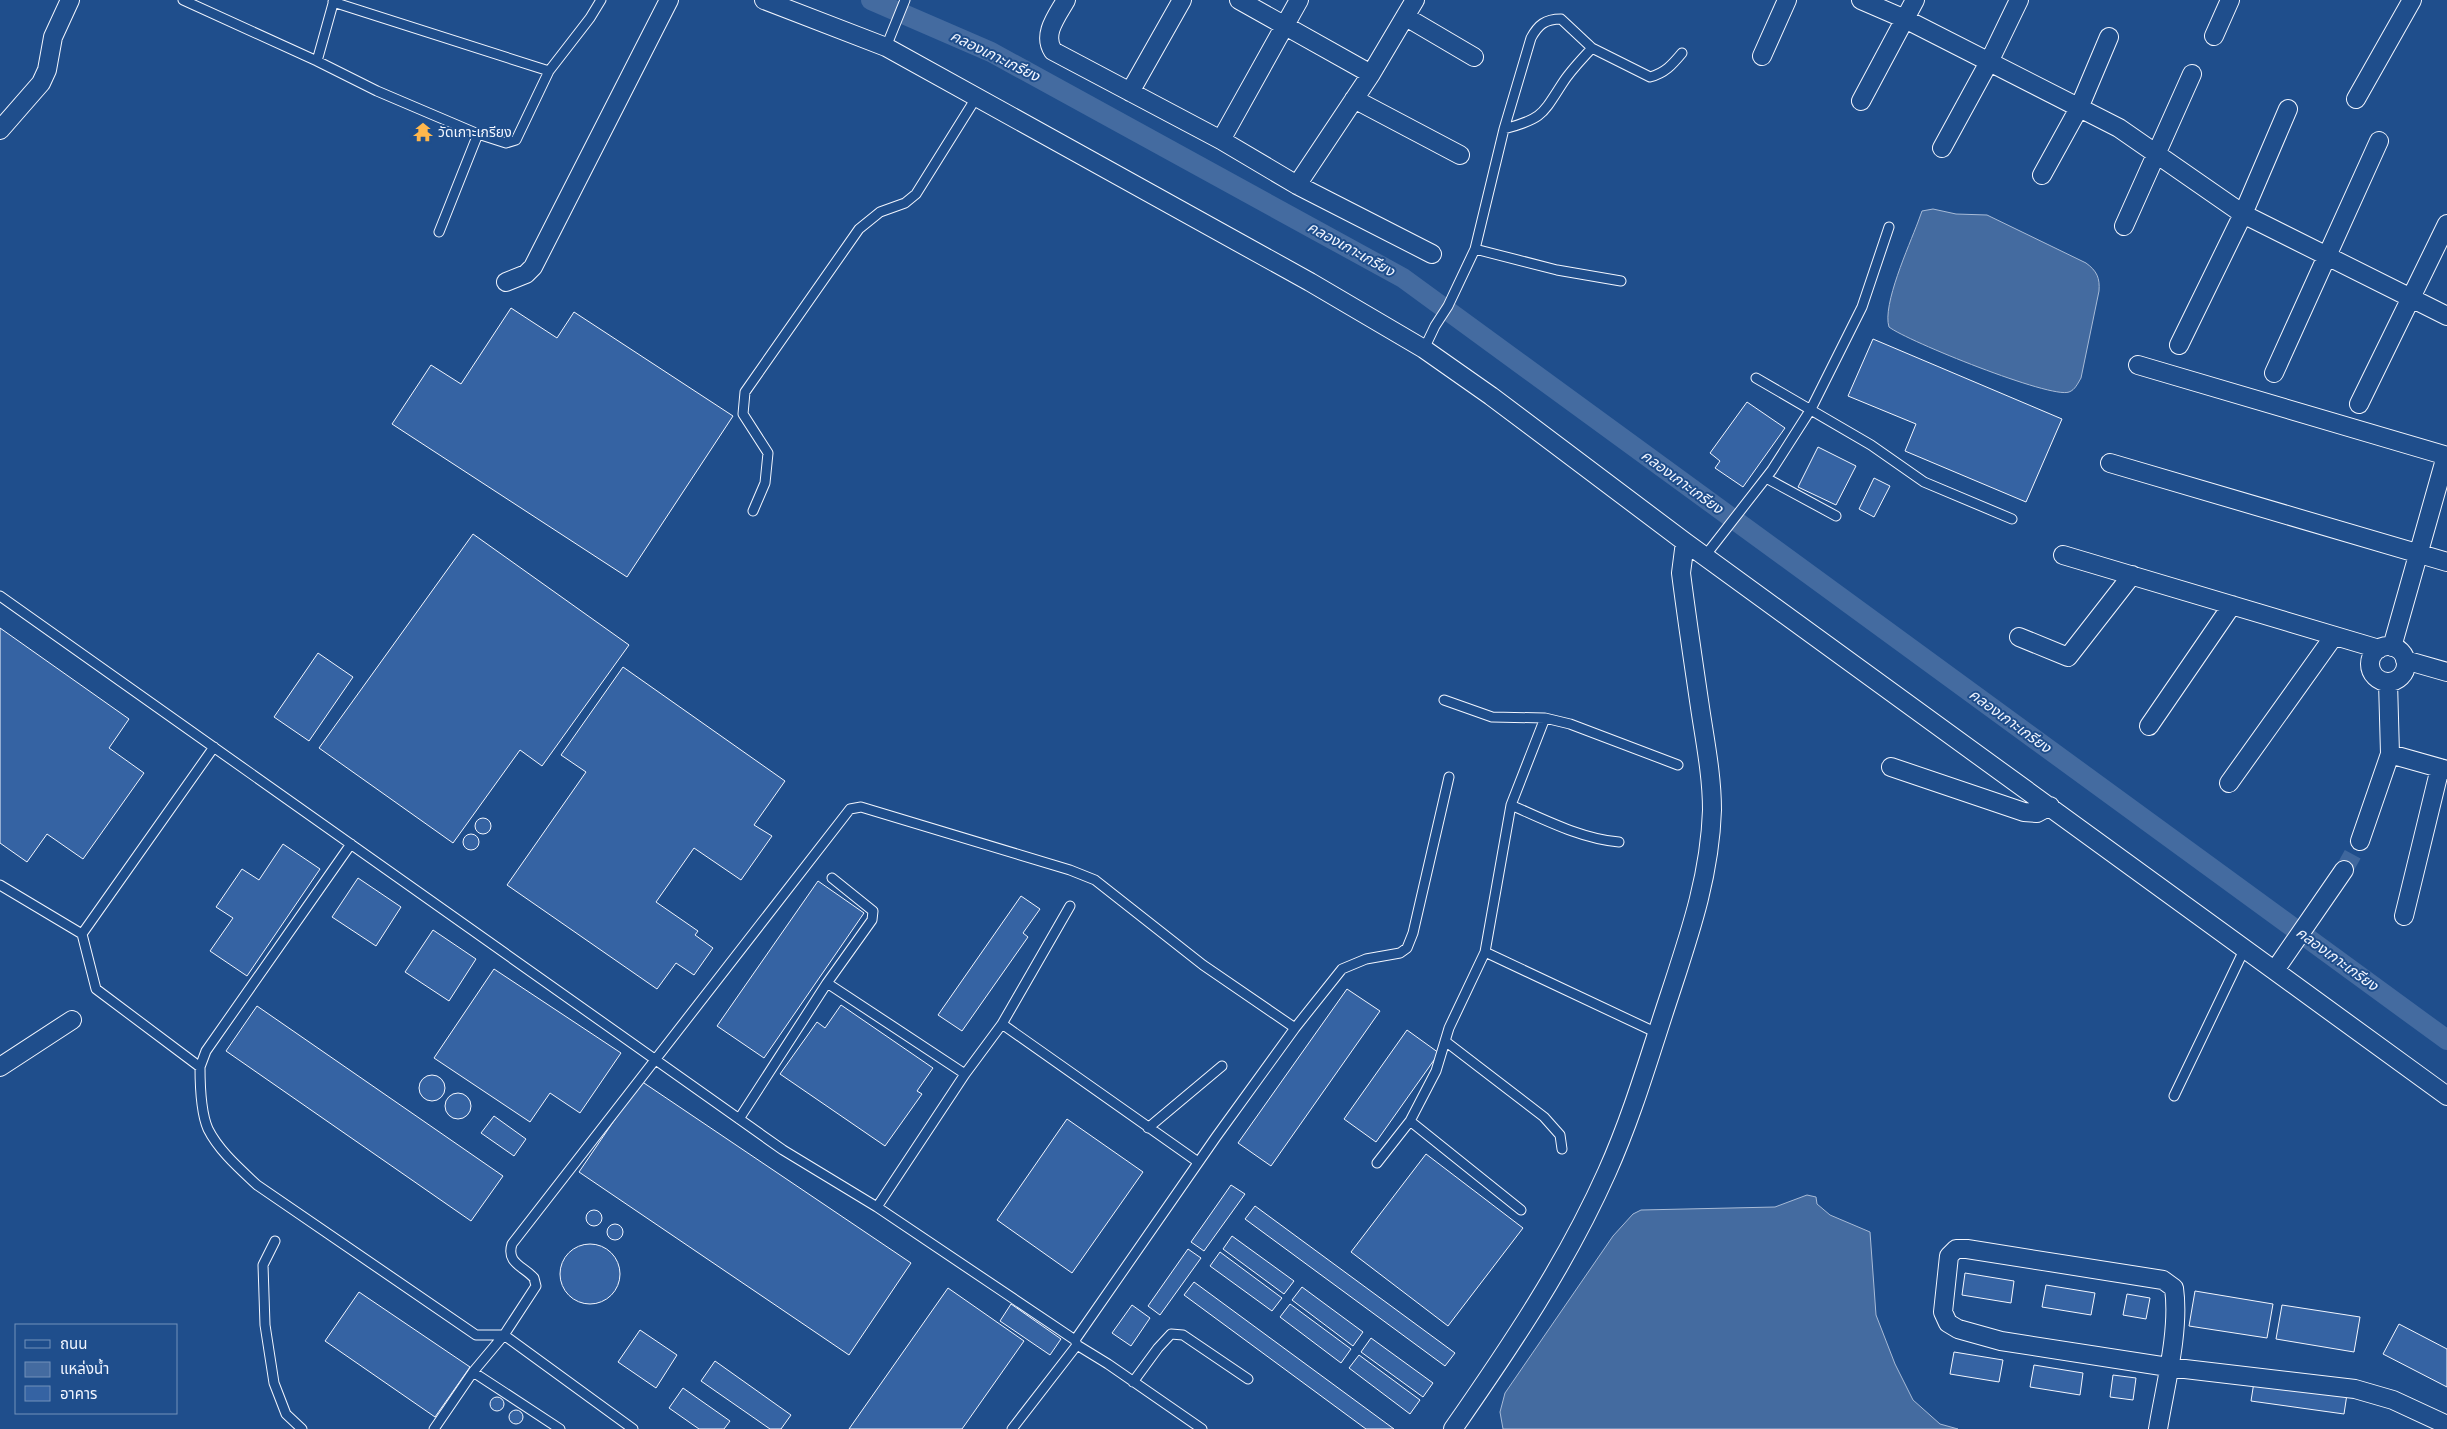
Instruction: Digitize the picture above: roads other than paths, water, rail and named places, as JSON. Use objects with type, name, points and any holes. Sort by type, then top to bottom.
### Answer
[{"type":"street","points":[[0,130],[41,83],[47,70],[52,37],[70,0]]},
{"type":"street","points":[[506,282],[526,274],[533,267],[669,0]]},
{"type":"street","points":[[764,0],[888,40],[976,98],[1310,282],[1424,349],[1491,396],[1685,542],[1710,550],[2050,806],[2447,1096]]},
{"type":"street","points":[[1066,0],[1050,30],[1049,44],[1054,51],[1221,140],[1297,185],[1432,254]]},
{"type":"street","points":[[1130,92],[1182,0]]},
{"type":"street","points":[[1239,0],[1371,74]]},
{"type":"street","points":[[1221,140],[1299,0]]},
{"type":"street","points":[[1297,185],[1371,74],[1415,0]]},
{"type":"street","points":[[1762,56],[1787,0]]},
{"type":"street","points":[[1862,0],[1905,19],[2119,128],[2243,214],[2447,316]]},
{"type":"street","points":[[1861,101],[1915,0]]},
{"type":"street","points":[[1942,148],[2020,0]]},
{"type":"street","points":[[2214,36],[2230,0]]},
{"type":"street","points":[[2356,99],[2412,0]]},
{"type":"street","points":[[1406,17],[1474,57]]},
{"type":"street","points":[[2042,175],[2079,108],[2109,37]]},
{"type":"street","points":[[2124,226],[2192,74]]},
{"type":"street","points":[[1354,99],[1460,155]]},
{"type":"street","points":[[2179,345],[2243,214],[2288,109]]},
{"type":"street","points":[[2274,373],[2378,141]]},
{"type":"street","points":[[2359,404],[2447,224]]},
{"type":"street","points":[[2063,555],[2334,636],[2385,648],[2398,649],[2405,660],[2406,668],[2402,675],[2388,682],[2379,680],[2372,673],[2370,664],[2372,655],[2385,648],[2418,554],[2447,456],[2138,365]]},
{"type":"street","points":[[2110,463],[2447,562]]},
{"type":"street","points":[[1453,1429],[1508,1350],[1549,1284],[1610,1163],[1632,1108],[1690,936],[1710,846],[1712,807],[1709,763],[1681,572],[1685,542]]},
{"type":"street","points":[[2019,638],[2068,657],[2132,575]]},
{"type":"street","points":[[2149,726],[2232,605]]},
{"type":"street","points":[[2229,782],[2334,636]]},
{"type":"street","points":[[2405,660],[2447,672]]},
{"type":"street","points":[[2360,841],[2390,754],[2388,682]]},
{"type":"street","points":[[2390,754],[2444,769],[2404,916]]},
{"type":"street","points":[[1891,767],[2024,812],[2037,813],[2050,806]]},
{"type":"street","points":[[2275,970],[2288,954],[2344,870]]},
{"type":"street","points":[[0,1067],[72,1020]]},
{"type":"street","points":[[2158,1429],[2168,1367],[2176,1302],[2174,1288],[2163,1280],[1967,1249],[1956,1249],[1949,1256],[1943,1312],[1948,1323],[1958,1329],[2001,1341],[2168,1367],[2355,1389],[2393,1400],[2447,1425]]},
{"type":"lane","points":[[183,0],[317,61],[377,91],[478,134],[506,143],[516,140],[549,72],[590,18],[601,0]]},
{"type":"lane","points":[[888,40],[905,0]]},
{"type":"lane","points":[[317,61],[334,1],[549,72]]},
{"type":"lane","points":[[1424,349],[1435,326],[1448,306],[1475,248],[1504,129],[1531,38],[1537,27],[1550,19],[1561,19],[1592,48],[1650,77],[1662,74],[1672,66],[1682,53]]},
{"type":"lane","points":[[1504,129],[1525,124],[1549,107],[1563,82],[1592,48]]},
{"type":"lane","points":[[753,511],[765,483],[768,453],[743,414],[745,392],[859,229],[880,212],[905,203],[916,194],[976,98]]},
{"type":"lane","points":[[439,232],[478,134]]},
{"type":"lane","points":[[1710,550],[1766,478],[1811,409],[1862,307],[1878,256],[1886,243],[1889,227]]},
{"type":"lane","points":[[1475,248],[1558,270],[1620,281]]},
{"type":"lane","points":[[1756,378],[1871,445],[1924,482],[2012,519]]},
{"type":"lane","points":[[1766,478],[1836,516]]},
{"type":"lane","points":[[0,596],[783,1150],[876,1207],[1202,1429]]},
{"type":"lane","points":[[1444,700],[1492,717],[1545,718],[1570,724],[1678,765]]},
{"type":"lane","points":[[1377,1163],[1410,1121],[1436,1071],[1449,1028],[1486,952],[1512,805],[1545,718]]},
{"type":"lane","points":[[82,934],[214,747]]},
{"type":"lane","points":[[1012,1429],[1076,1342],[1198,1162],[1295,1028],[1342,969],[1366,959],[1400,954],[1408,948],[1449,777]]},
{"type":"lane","points":[[1512,805],[1555,824],[1608,841],[1619,842]]},
{"type":"lane","points":[[434,1429],[473,1372],[504,1335],[536,1286],[534,1278],[510,1258],[509,1252],[512,1244],[850,809],[861,807],[1070,870],[1095,880],[1203,964],[1295,1028]]},
{"type":"lane","points":[[351,844],[206,1051],[200,1067],[200,1085],[208,1128],[232,1162],[258,1185],[476,1335],[504,1335],[633,1429]]},
{"type":"lane","points":[[739,1119],[827,984],[872,920],[873,911],[832,878]]},
{"type":"lane","points":[[0,885],[82,934],[96,990],[200,1067]]},
{"type":"lane","points":[[876,1207],[965,1074],[1002,1024],[1070,906]]},
{"type":"lane","points":[[2174,1096],[2245,948]]},
{"type":"lane","points":[[1486,952],[1657,1033]]},
{"type":"lane","points":[[827,984],[965,1074]]},
{"type":"lane","points":[[1002,1024],[1198,1162]]},
{"type":"lane","points":[[1445,1041],[1544,1117],[1560,1135],[1562,1149]]},
{"type":"lane","points":[[1148,1128],[1222,1066]]},
{"type":"lane","points":[[1410,1121],[1521,1210]]},
{"type":"lane","points":[[275,1241],[263,1265],[265,1325],[274,1382],[280,1400],[286,1414],[302,1429]]},
{"type":"lane","points":[[1133,1382],[1158,1348],[1171,1334],[1184,1335],[1248,1379]]},
{"type":"lane","points":[[473,1372],[560,1429]]},
{"type":"water","points":[[1933,209],[1956,214],[1987,215],[2086,263],[2093,269],[2099,282],[2099,291],[2081,378],[2073,390],[2057,392],[2009,378],[1949,356],[1889,327],[1889,305],[1903,260],[1922,211]]},
{"type":"water","points":[[1807,1195],[1816,1197],[1817,1204],[1830,1215],[1870,1232],[1876,1315],[1895,1364],[1913,1400],[1940,1424],[1958,1429],[1503,1429],[1500,1412],[1505,1393],[1613,1236],[1633,1214],[1641,1210],[1775,1207]]},
{"type":"waterway","name":"คลองเกาะเกรียง","points":[[871,0],[991,52],[1403,278],[2447,1040]]},
{"type":"tunnel","points":[[2344,870],[2360,841]]},
{"type":"place","name":"วัดเกาะเกรียง","points":[[423,132]]}]
